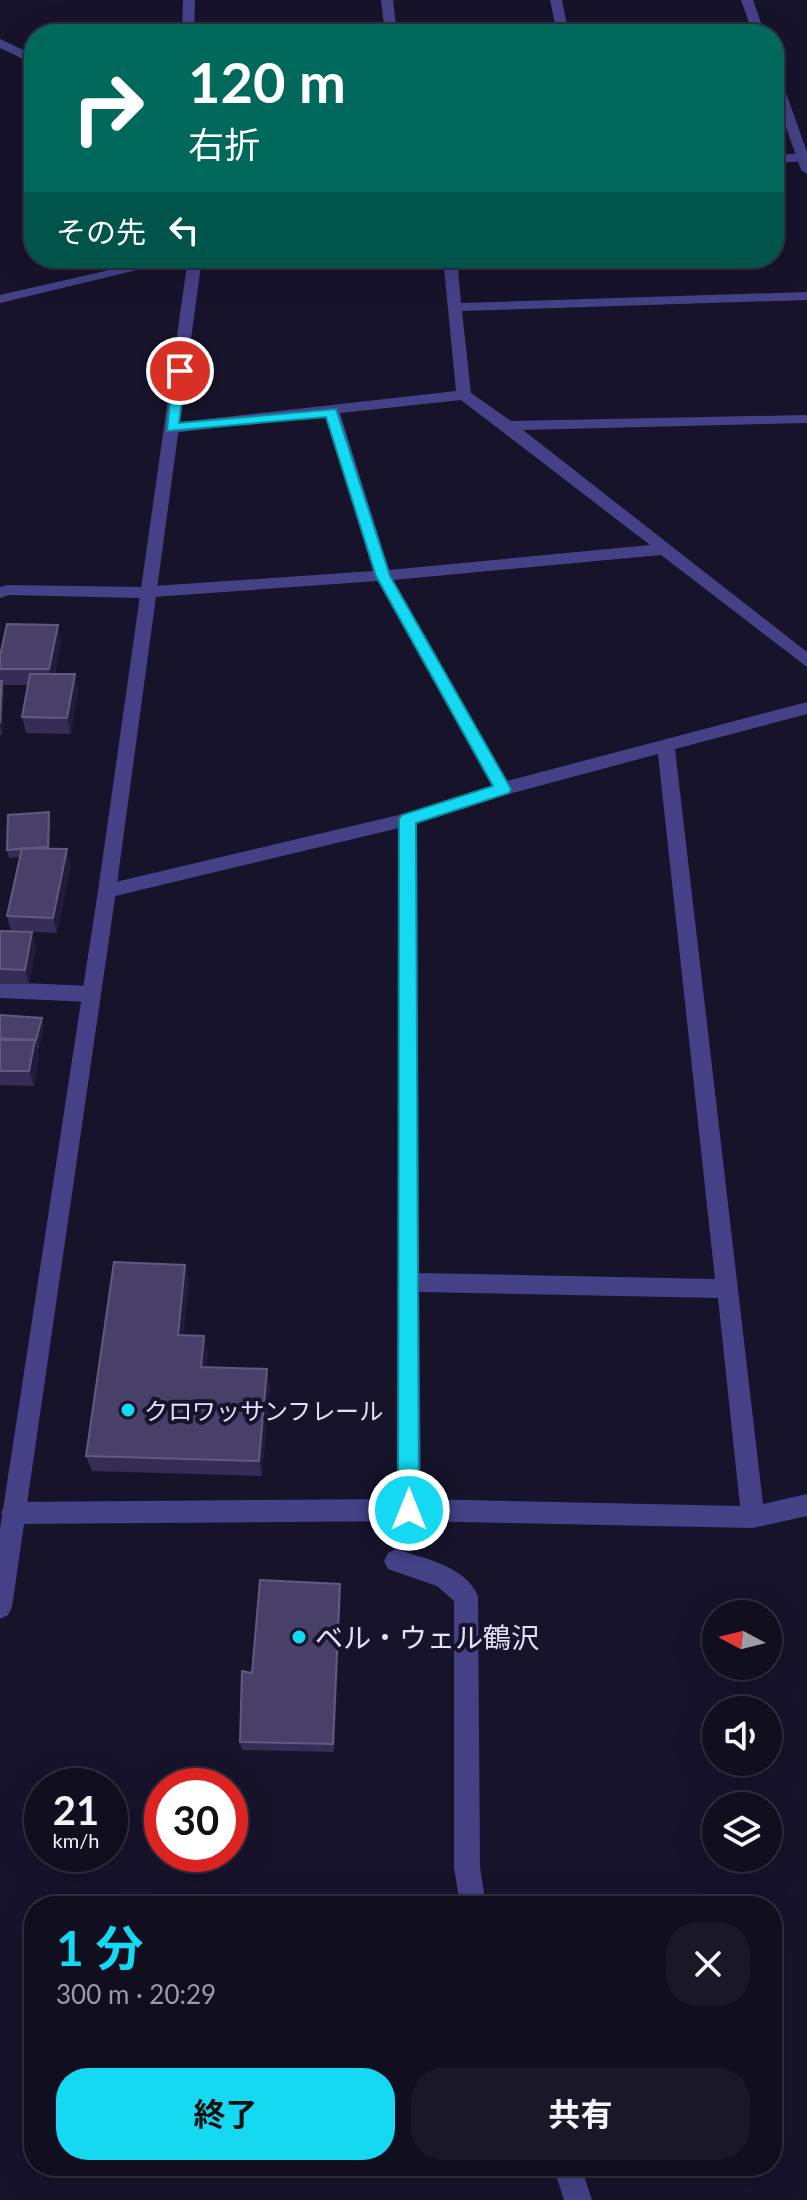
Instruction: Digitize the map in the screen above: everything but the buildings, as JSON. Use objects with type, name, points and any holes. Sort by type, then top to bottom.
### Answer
[{"type":"street","points":[[188,24],[189,0]]},
{"type":"street","points":[[387,0],[390,24]]},
{"type":"street","points":[[556,0],[561,24]]},
{"type":"street","points":[[747,0],[755,24]]},
{"type":"street","points":[[0,43],[24,55]]},
{"type":"street","points":[[784,103],[806,161],[784,160]]},
{"type":"street","points":[[0,299],[136,268]]},
{"type":"street","points":[[0,1607],[107,891],[194,268]]},
{"type":"street","points":[[451,268],[464,395]]},
{"type":"street","points":[[457,307],[807,296]]},
{"type":"street","points":[[172,428],[464,395],[508,426],[807,661]]},
{"type":"street","points":[[332,412],[383,576],[503,789]]},
{"type":"street","points":[[508,426],[807,419]]},
{"type":"street","points":[[0,593],[8,590],[67,595],[149,593],[383,576],[665,549]]},
{"type":"street","points":[[107,891],[408,819],[503,789],[807,708]]},
{"type":"street","points":[[666,746],[753,1517]]},
{"type":"street","points":[[408,819],[409,1510]]},
{"type":"street","points":[[0,990],[91,994]]},
{"type":"street","points":[[408,1282],[728,1289]]},
{"type":"street","points":[[13,1513],[409,1510],[753,1517],[807,1505]]},
{"type":"street","points":[[396,1561],[444,1577],[466,1596],[467,1867],[471,1896]]},
{"type":"street","points":[[570,2176],[578,2200]]},
{"type":"place","name":"クロワッサンフレール","points":[[128,1410]]},
{"type":"place","name":"ベル・ウェル鶴沢","points":[[299,1637]]},
{"type":"route","points":[[180,371],[172,428],[332,412],[383,576],[503,789],[408,819],[409,1510]]}]
